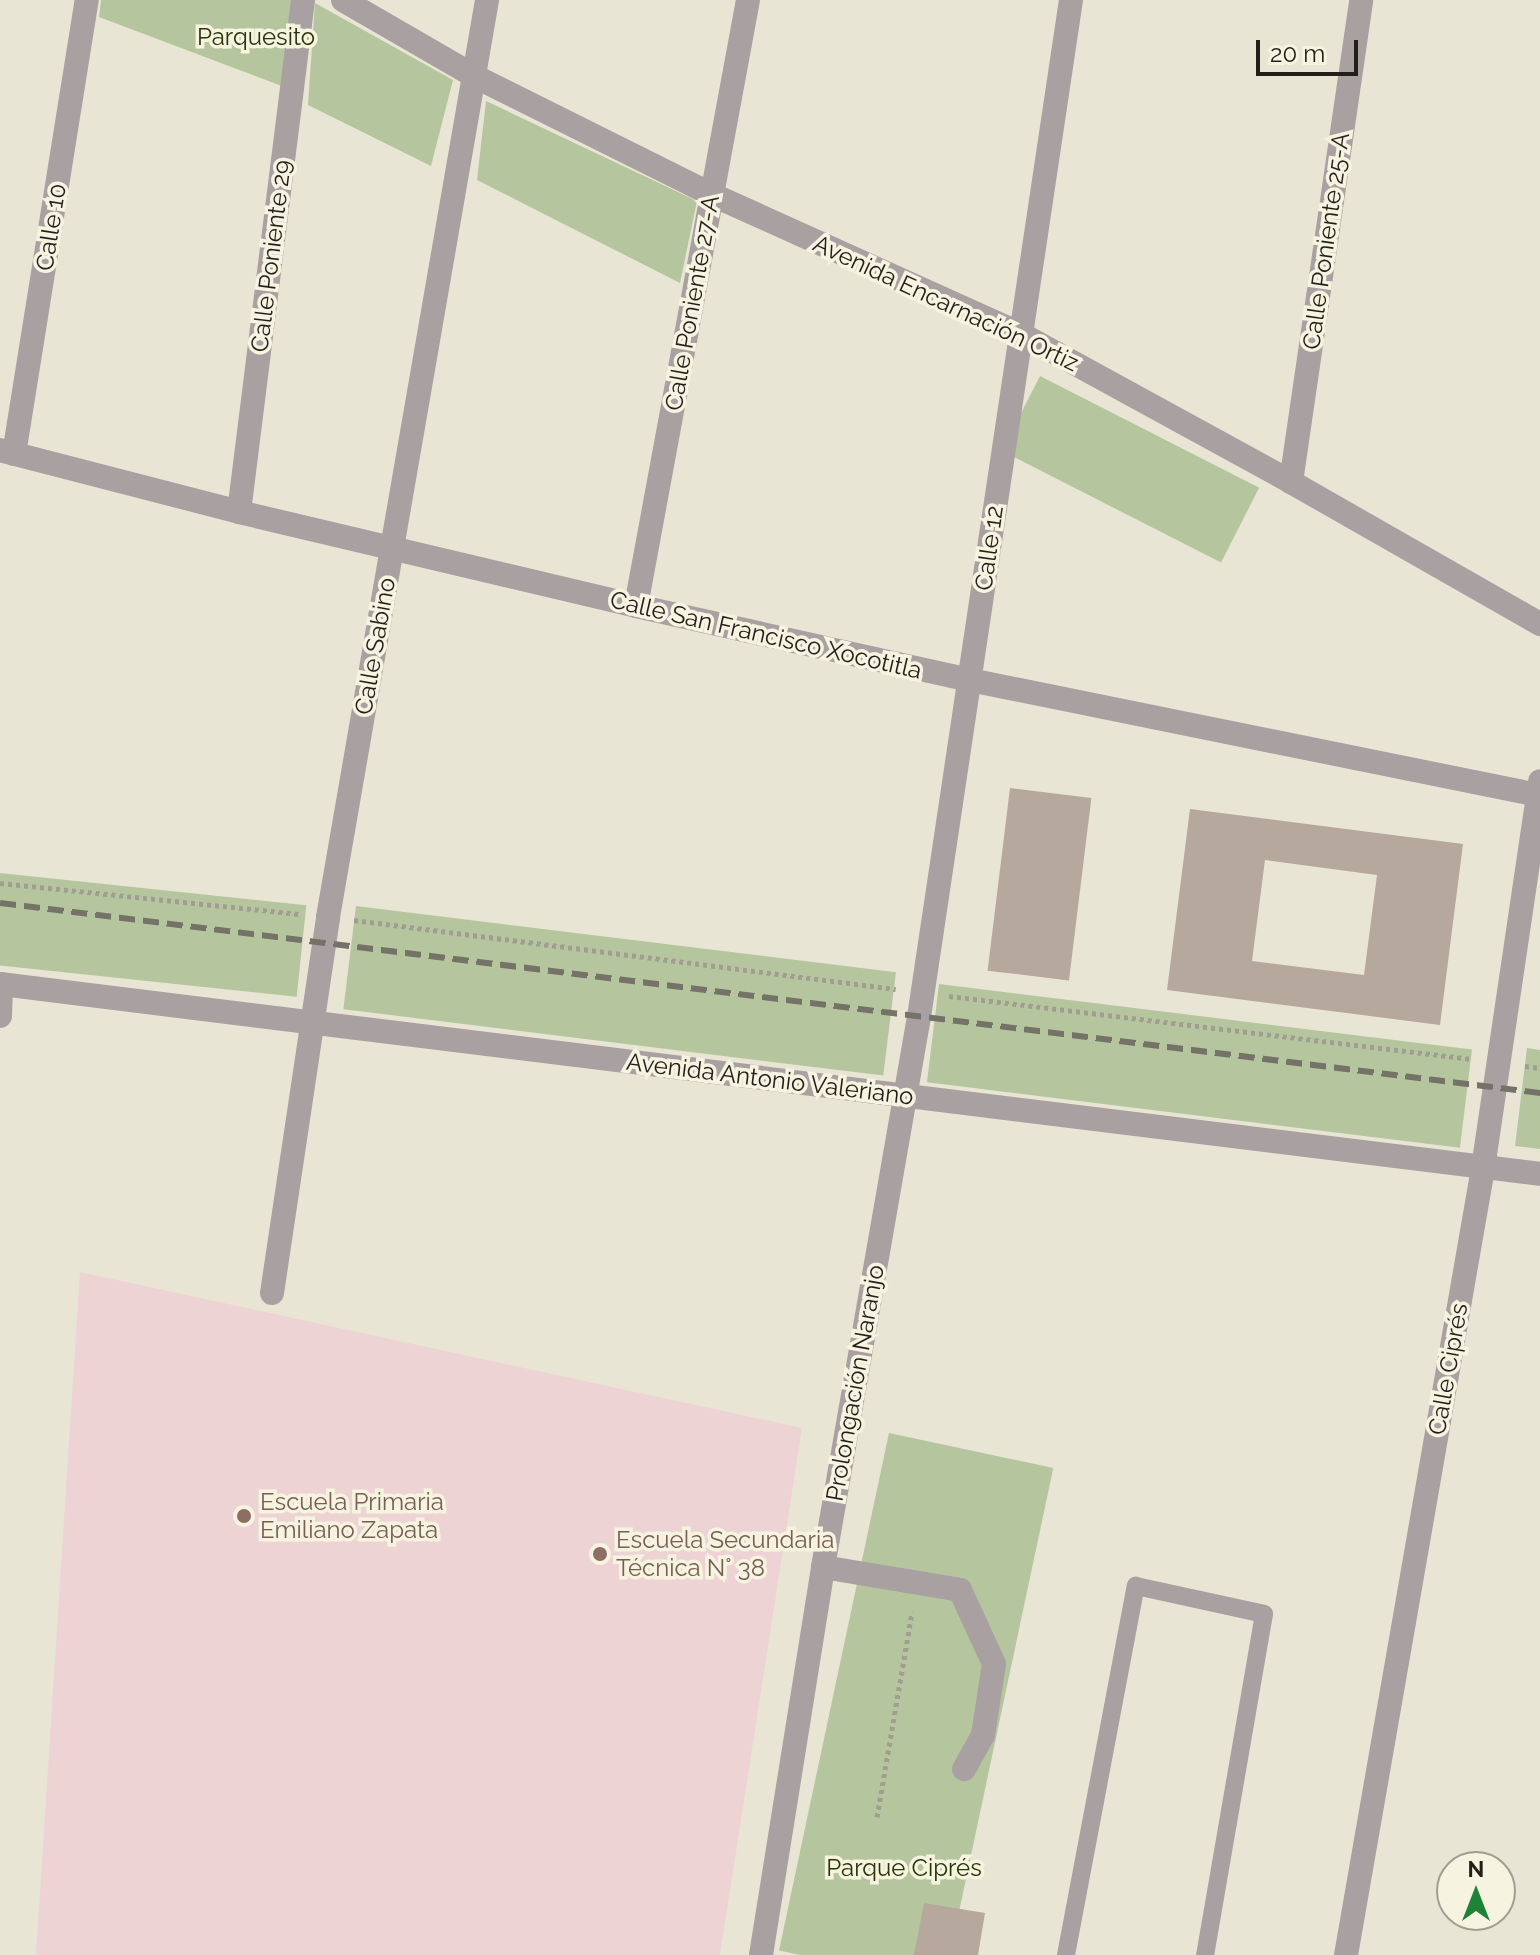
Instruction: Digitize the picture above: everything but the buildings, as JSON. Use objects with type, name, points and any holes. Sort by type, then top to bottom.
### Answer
[{"type":"street","name":"Calle 10","points":[[7,452],[87,0]]},
{"type":"street","name":"Calle Poniente 29","points":[[239,512],[303,0]]},
{"type":"street","name":"Avenida Encarnación Ortiz","points":[[343,0],[474,76],[713,195],[1021,334],[1291,482],[1540,624]]},
{"type":"street","name":"Calle Sabino","points":[[272,1293],[328,917],[487,0]]},
{"type":"street","name":"Calle Poniente 27-A","points":[[636,606],[748,0]]},
{"type":"street","name":"Calle 12","points":[[906,1096],[1071,0]]},
{"type":"street","name":"Calle Poniente 25-A","points":[[1291,482],[1361,0]]},
{"type":"street","name":"Calle San Francisco Xocotitla","points":[[7,452],[392,549],[970,680],[1539,788]]},
{"type":"street","name":"Calle Ciprés","points":[[1346,1955],[1483,1168],[1539,788]]},
{"type":"street","name":"Avenida Antonio Valeriano","points":[[0,984],[1540,1174]]},
{"type":"street","points":[[0,984],[0,1016]]},
{"type":"street","name":"Prolongación Naranjo","points":[[761,1955],[823,1567],[906,1096]]},
{"type":"street","points":[[823,1567],[960,1590],[994,1664],[983,1735],[964,1769]]},
{"type":"lane","points":[[1066,1955],[1136,1586],[1264,1614],[1205,1955]]},
{"type":"path","points":[[0,883],[328,917],[1540,1068]]},
{"type":"path","points":[[877,1817],[917,1583]]},
{"type":"shaded area","name":"Escuela Secundaria Técnica N° 38","points":[[80,1272],[802,1428],[720,1955],[36,1955]]},
{"type":"green space","name":"Parquesito","points":[[101,0],[297,0],[287,88],[99,17]]},
{"type":"green space","points":[[315,3],[453,80],[431,166],[308,105]]},
{"type":"green space","points":[[486,101],[697,201],[680,283],[477,180]]},
{"type":"green space","points":[[1040,376],[1259,488],[1221,563],[1002,451]]},
{"type":"green space","points":[[0,873],[306,905],[297,997],[0,966]]},
{"type":"green space","points":[[356,906],[896,972],[883,1076],[343,1009]]},
{"type":"green space","points":[[939,984],[1472,1049],[1460,1148],[927,1082]]},
{"type":"green space","points":[[1527,1048],[1540,1050],[1540,1149],[1515,1146]]},
{"type":"green space","name":"Parque Ciprés","points":[[889,1433],[1053,1468],[950,1955],[800,1955],[779,1950]]},
{"type":"railway","points":[[0,903],[1540,1093]]},
{"type":"place","name":"Escuela Primaria Emiliano Zapata","points":[[244,1516]]},
{"type":"place","name":"Escuela Secundaria Técnica N° 38","points":[[600,1554]]}]
